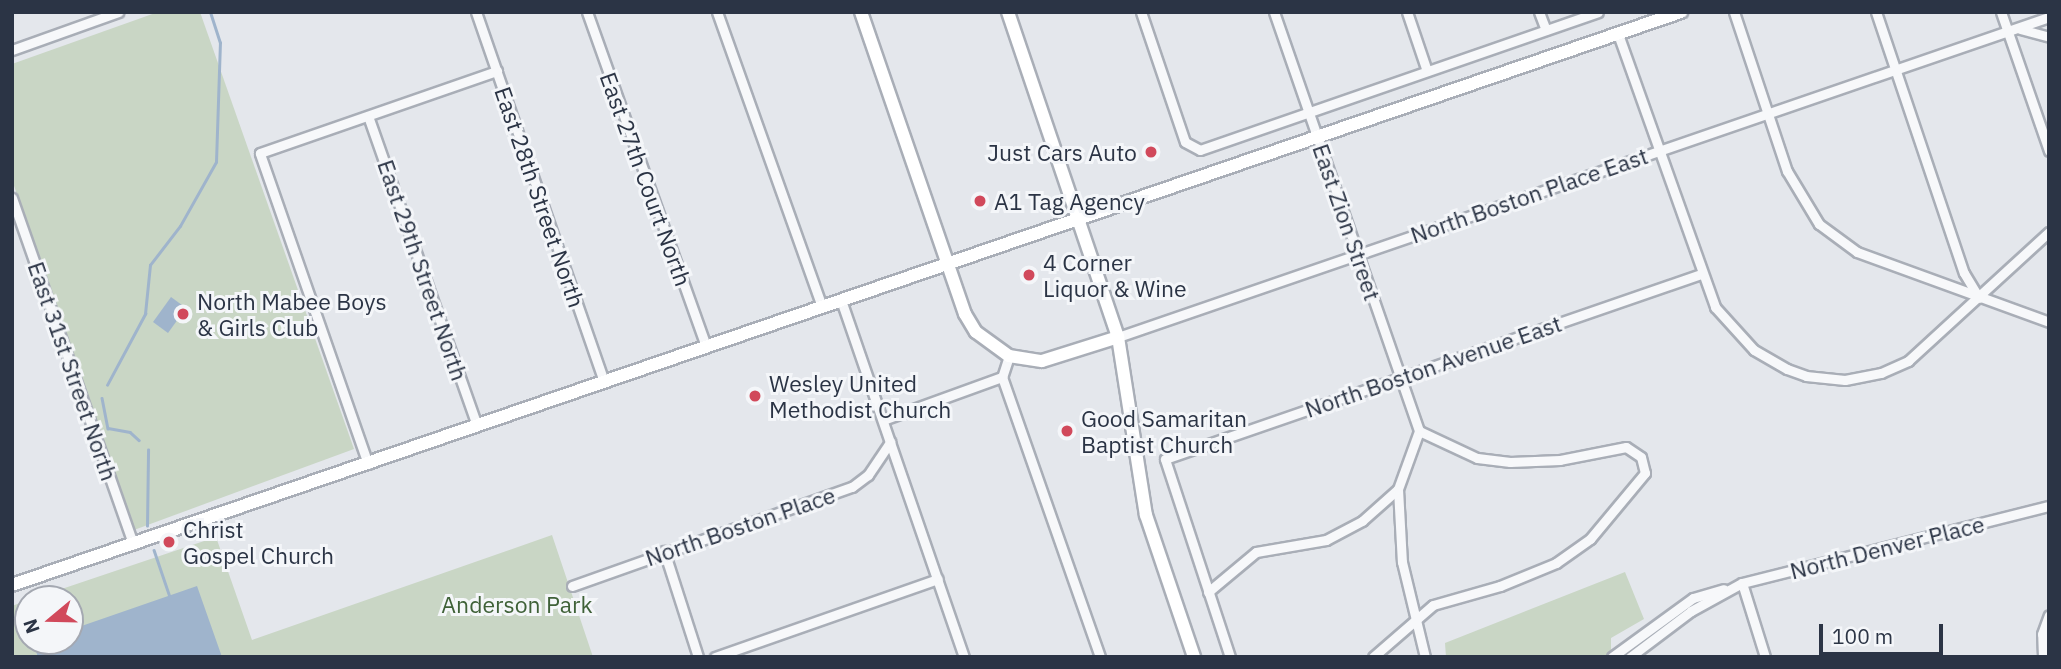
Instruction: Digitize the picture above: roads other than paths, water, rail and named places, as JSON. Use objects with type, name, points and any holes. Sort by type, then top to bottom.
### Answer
[{"type":"main road","points":[[860,12],[948,263],[976,332],[1009,356]]},
{"type":"main road","points":[[1007,12],[1118,337],[1146,515],[1194,657]]},
{"type":"main road","points":[[12,585],[948,263],[1079,221],[1675,13]]},
{"type":"main road","name":"North Boston Place East","points":[[1009,356],[1059,359],[1118,337]]},
{"type":"street","points":[[12,50],[118,12]]},
{"type":"street","name":"East 28th Street North","points":[[476,12],[604,381]]},
{"type":"street","name":"East 27th Court North","points":[[587,12],[706,346]]},
{"type":"street","points":[[716,12],[822,307]]},
{"type":"street","points":[[1141,12],[1185,142],[1193,149],[1309,112],[1598,12]]},
{"type":"street","name":"East Zion Street","points":[[1274,12],[1419,431]]},
{"type":"street","points":[[1407,12],[1427,71]]},
{"type":"street","points":[[1539,12],[1546,30]]},
{"type":"street","points":[[1734,12],[1796,191],[1835,238],[1857,252],[2049,323]]},
{"type":"street","points":[[1876,12],[1964,273],[1979,298]]},
{"type":"street","points":[[2001,12],[2011,30],[2049,151]]},
{"type":"street","name":"North Boston Place East","points":[[1118,337],[2049,17]]},
{"type":"street","points":[[2011,30],[2049,37]]},
{"type":"street","points":[[1618,34],[1701,275],[1715,307],[1730,327],[1770,360],[1806,376],[1826,379],[1881,373],[1921,353],[2049,231]]},
{"type":"street","points":[[368,464],[260,153],[497,71]]},
{"type":"street","name":"East 29th Street North","points":[[369,116],[477,425]]},
{"type":"street","name":"East 31st Street North","points":[[12,198],[132,544]]},
{"type":"street","name":"North Boston Avenue East","points":[[1208,592],[1165,459],[1701,275]]},
{"type":"street","points":[[841,300],[964,657]]},
{"type":"street","points":[[1009,356],[1002,377],[1100,657]]},
{"type":"street","points":[[883,420],[1002,377]]},
{"type":"street","points":[[1373,657],[1415,617],[1433,605],[1500,586],[1556,563],[1590,539],[1640,484],[1645,463],[1626,447],[1531,462],[1477,458],[1419,431],[1398,489],[1402,562],[1415,617],[1425,657]]},
{"type":"street","name":"North Boston Place","points":[[572,586],[663,551],[852,487],[868,475],[890,442]]},
{"type":"street","points":[[1230,657],[1208,592],[1256,552],[1301,546],[1347,531],[1398,489]]},
{"type":"street","name":"North Denver Place","points":[[1612,657],[1693,598],[1742,583],[2049,506]]},
{"type":"street","points":[[663,551],[698,657]]},
{"type":"street","points":[[715,657],[937,579]]},
{"type":"street","points":[[1742,583],[1765,657]]},
{"type":"street","name":"North Denver Place","points":[[1630,657],[1726,589]]},
{"type":"street","points":[[2043,657],[2042,634],[2049,615]]},
{"type":"water","points":[[171,297],[186,308],[168,333],[153,322]]},
{"type":"water","points":[[197,586],[222,657],[38,657],[37,655],[84,655],[84,625]]},
{"type":"waterway","points":[[107,385],[145,314],[150,265],[180,226],[216,162],[220,43],[210,12]]},
{"type":"waterway","points":[[102,398],[108,428],[130,432],[139,440]]},
{"type":"waterway","points":[[147,526],[148,450]]},
{"type":"waterway","points":[[154,550],[170,597]]},
{"type":"place","name":"Just Cars Auto","points":[[1151,152]]},
{"type":"place","name":"A1 Tag Agency","points":[[980,201]]},
{"type":"place","name":"4 Corner Liquor & Wine","points":[[1029,275]]},
{"type":"place","name":"North Mabee Boys & Girls Club","points":[[183,314]]},
{"type":"place","name":"Wesley United Methodist Church","points":[[755,396]]},
{"type":"place","name":"Good Samaritan Baptist Church","points":[[1067,431]]},
{"type":"place","name":"Christ Gospel Church","points":[[169,542]]},
{"type":"park label","name":"Anderson Park","points":[[517,604]]}]
